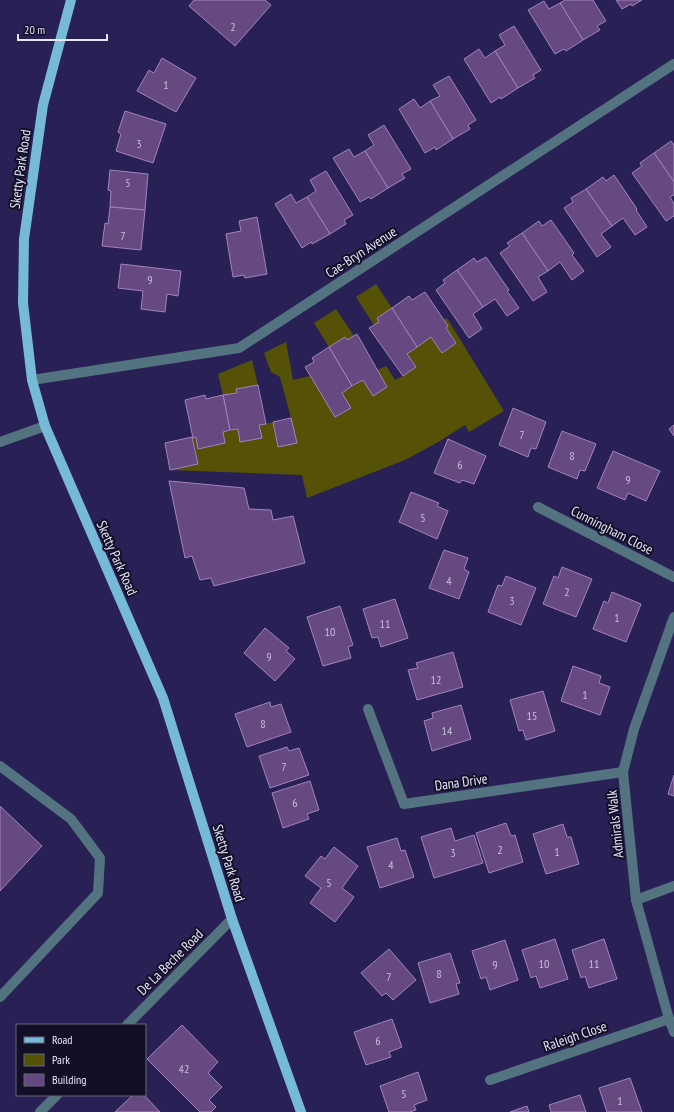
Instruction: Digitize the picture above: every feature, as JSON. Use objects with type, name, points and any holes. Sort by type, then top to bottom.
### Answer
[{"type":"main road","name":"Sketty Park Road","points":[[71,0],[43,105],[24,239],[23,303],[32,380],[45,426],[163,698],[232,919],[301,1112]]},
{"type":"street","name":"Cae-Bryn Avenue","points":[[32,380],[239,348],[674,64]]},
{"type":"street","points":[[0,442],[45,426]]},
{"type":"street","name":"Cunningham Close","points":[[538,507],[674,578]]},
{"type":"street","name":"Admirals Walk","points":[[674,617],[634,729],[623,772],[636,900],[669,1019],[674,1032]]},
{"type":"street","name":"Dana Drive","points":[[368,709],[404,804],[623,772]]},
{"type":"street","points":[[0,766],[71,819],[100,858],[98,893],[0,996]]},
{"type":"street","points":[[636,900],[674,886]]},
{"type":"street","name":"De La Beche Road","points":[[128,1024],[232,919]]},
{"type":"street","name":"Raleigh Close","points":[[490,1080],[669,1019]]},
{"type":"street","points":[[40,1112],[56,1096]]},
{"type":"green space","points":[[376,284],[392,308],[377,318],[379,322],[374,325],[356,297]]},
{"type":"green space","points":[[336,309],[354,336],[347,340],[345,337],[329,347],[314,323]]},
{"type":"green space","points":[[447,318],[504,411],[469,432],[465,425],[440,441],[405,460],[307,498],[302,475],[170,470],[198,464],[193,438],[196,437],[199,449],[225,443],[223,432],[238,429],[241,442],[262,438],[259,425],[273,422],[278,447],[296,443],[280,377],[271,372],[264,353],[286,342],[293,380],[310,376],[336,417],[350,408],[342,393],[363,380],[373,395],[387,387],[377,370],[386,366],[395,380],[416,367],[407,354],[431,337],[442,352],[456,343],[446,328],[448,326],[444,320]]},
{"type":"green space","points":[[252,360],[258,385],[237,393],[223,395],[218,374]]},
{"type":"building","points":[[194,0],[265,0],[271,5],[235,46],[189,6]]},
{"type":"building","points":[[565,0],[593,0],[606,21],[597,26],[600,30],[583,40],[560,3]]},
{"type":"building","points":[[616,0],[642,0],[632,6],[631,4],[622,9]]},
{"type":"building","points":[[544,1],[549,9],[560,3],[583,40],[566,51],[564,49],[555,54],[528,10]]},
{"type":"building","points":[[514,26],[541,70],[533,75],[535,78],[518,88],[495,51],[505,45],[499,35]]},
{"type":"building","points":[[479,49],[485,58],[495,51],[518,88],[501,99],[500,97],[491,103],[464,59]]},
{"type":"building","points":[[162,58],[196,78],[176,112],[137,91],[149,70],[154,73]]},
{"type":"building","points":[[449,76],[476,120],[468,125],[470,129],[453,139],[430,101],[440,96],[433,85]]},
{"type":"building","points":[[414,99],[420,108],[430,101],[453,139],[436,150],[435,147],[425,153],[399,109]]},
{"type":"building","points":[[125,111],[166,124],[153,163],[116,151],[121,134],[118,132]]},
{"type":"building","points":[[384,125],[411,169],[402,174],[405,178],[388,188],[365,151],[374,145],[368,135]]},
{"type":"building","points":[[671,141],[674,145],[674,182],[654,153]]},
{"type":"building","points":[[349,149],[354,157],[365,151],[388,188],[371,199],[369,197],[360,202],[333,158]]},
{"type":"building","points":[[654,153],[674,182],[674,195],[670,197],[674,204],[674,216],[666,221],[632,173],[642,166],[640,163]]},
{"type":"building","points":[[110,170],[148,174],[145,210],[110,207],[111,191],[108,190]]},
{"type":"building","points":[[326,171],[353,215],[344,220],[346,224],[330,234],[307,197],[316,191],[310,180]]},
{"type":"building","points":[[614,175],[637,209],[636,210],[647,227],[635,235],[623,218],[612,226],[586,189],[603,177],[606,181]]},
{"type":"building","points":[[586,189],[612,226],[601,234],[611,247],[597,257],[564,208],[573,202],[571,198]]},
{"type":"building","points":[[291,194],[296,203],[307,197],[330,234],[312,244],[311,242],[302,248],[275,204]]},
{"type":"building","points":[[110,207],[145,210],[141,250],[102,246],[105,223],[108,224]]},
{"type":"building","points":[[257,217],[267,274],[245,278],[244,275],[233,277],[226,234],[241,231],[239,221]]},
{"type":"building","points":[[551,220],[574,253],[572,255],[584,271],[572,280],[560,262],[548,271],[522,233],[539,221],[542,226]]},
{"type":"building","points":[[522,233],[548,271],[538,277],[547,292],[533,301],[500,253],[510,246],[507,243]]},
{"type":"building","points":[[486,257],[509,290],[507,291],[519,308],[507,316],[495,299],[483,307],[457,270],[474,258],[477,262]]},
{"type":"building","points":[[121,264],[181,271],[178,296],[167,294],[165,312],[141,309],[143,291],[118,288]]},
{"type":"building","points":[[457,270],[483,307],[473,314],[482,329],[469,338],[436,290],[445,283],[443,280]]},
{"type":"building","points":[[425,292],[448,326],[446,328],[456,343],[442,353],[431,337],[417,347],[392,308],[409,296],[412,300]]},
{"type":"building","points":[[392,308],[417,347],[407,354],[416,367],[403,376],[369,328],[379,322],[377,318]]},
{"type":"building","points":[[357,334],[387,387],[373,396],[363,380],[352,386],[329,347],[345,337],[347,340]]},
{"type":"building","points":[[329,347],[352,386],[342,393],[351,408],[335,417],[305,367],[314,362],[312,358]]},
{"type":"building","points":[[258,385],[266,424],[259,425],[262,438],[240,442],[238,429],[230,430],[223,395],[237,393],[236,389]]},
{"type":"building","points":[[205,395],[206,399],[223,395],[230,430],[223,432],[225,443],[198,449],[196,437],[193,438],[185,400]]},
{"type":"building","points":[[513,408],[546,422],[536,449],[531,448],[528,457],[499,445]]},
{"type":"building","points":[[291,418],[297,443],[278,447],[273,422]]},
{"type":"building","points":[[674,425],[674,436],[669,429]]},
{"type":"building","points":[[562,431],[596,444],[585,471],[580,470],[577,479],[548,467]]},
{"type":"building","points":[[192,437],[198,464],[170,470],[165,443]]},
{"type":"building","points":[[448,439],[486,456],[474,484],[462,480],[460,483],[434,473]]},
{"type":"building","points":[[613,451],[660,471],[646,501],[628,493],[625,500],[597,488]]},
{"type":"building","points":[[169,481],[244,488],[249,509],[271,510],[273,520],[293,516],[305,563],[214,586],[211,578],[200,580],[192,556],[185,558]]},
{"type":"building","points":[[411,492],[439,503],[437,506],[448,511],[437,539],[399,522]]},
{"type":"building","points":[[444,550],[468,558],[464,569],[469,572],[459,599],[429,588]]},
{"type":"building","points":[[562,567],[592,579],[576,617],[543,604],[554,576],[558,578]]},
{"type":"building","points":[[506,576],[536,588],[521,625],[488,612],[498,585],[502,586]]},
{"type":"building","points":[[612,592],[641,604],[626,642],[593,629],[604,601],[608,603]]},
{"type":"building","points":[[395,599],[408,638],[381,647],[378,637],[372,638],[363,609]]},
{"type":"building","points":[[340,606],[353,645],[348,647],[351,658],[323,666],[307,617]]},
{"type":"building","points":[[265,628],[289,648],[286,651],[295,659],[275,681],[244,653]]},
{"type":"building","points":[[453,652],[463,687],[417,700],[408,670],[418,668],[416,663]]},
{"type":"building","points":[[573,666],[601,676],[599,683],[610,687],[600,715],[561,701]]},
{"type":"building","points":[[543,691],[555,731],[526,740],[523,730],[519,731],[510,700]]},
{"type":"building","points":[[270,702],[271,707],[281,704],[291,732],[247,747],[235,714]]},
{"type":"building","points":[[461,705],[471,739],[432,751],[424,721],[433,718],[432,713]]},
{"type":"building","points":[[287,747],[289,751],[299,748],[309,775],[270,788],[259,756]]},
{"type":"building","points":[[674,775],[674,796],[668,794]]},
{"type":"building","points":[[310,781],[319,810],[307,814],[309,819],[283,828],[272,793]]},
{"type":"building","points":[[0,806],[42,846],[0,891]]},
{"type":"building","points":[[506,823],[511,836],[515,835],[523,862],[489,873],[476,833]]},
{"type":"building","points":[[563,824],[567,837],[571,837],[579,864],[546,874],[533,834]]},
{"type":"building","points":[[451,828],[455,841],[474,835],[483,863],[434,878],[421,837]]},
{"type":"building","points":[[397,838],[401,851],[405,850],[414,877],[380,888],[367,847]]},
{"type":"building","points":[[334,847],[358,866],[342,888],[354,897],[335,922],[310,903],[321,888],[305,876],[321,856],[325,859]]},
{"type":"building","points":[[555,939],[568,979],[540,988],[536,976],[531,978],[522,950]]},
{"type":"building","points":[[604,939],[617,979],[589,988],[585,976],[581,978],[572,950]]},
{"type":"building","points":[[505,940],[518,980],[490,990],[486,977],[481,979],[472,951]]},
{"type":"building","points":[[389,949],[416,980],[393,1000],[386,993],[382,996],[361,973]]},
{"type":"building","points":[[450,953],[460,983],[456,984],[459,994],[430,1003],[418,963]]},
{"type":"building","points":[[392,1019],[402,1047],[389,1052],[391,1057],[366,1065],[354,1032]]},
{"type":"building","points":[[182,1025],[218,1062],[208,1073],[222,1087],[209,1100],[216,1107],[211,1112],[200,1112],[147,1059]]},
{"type":"building","points":[[418,1072],[427,1100],[414,1105],[416,1110],[410,1112],[389,1112],[380,1086]]},
{"type":"building","points":[[630,1078],[642,1112],[607,1112],[599,1088]]},
{"type":"building","points":[[580,1095],[586,1112],[551,1112],[549,1105]]},
{"type":"building","points":[[132,1096],[145,1096],[160,1112],[115,1112]]},
{"type":"building","points":[[527,1106],[529,1112],[510,1112]]}]
